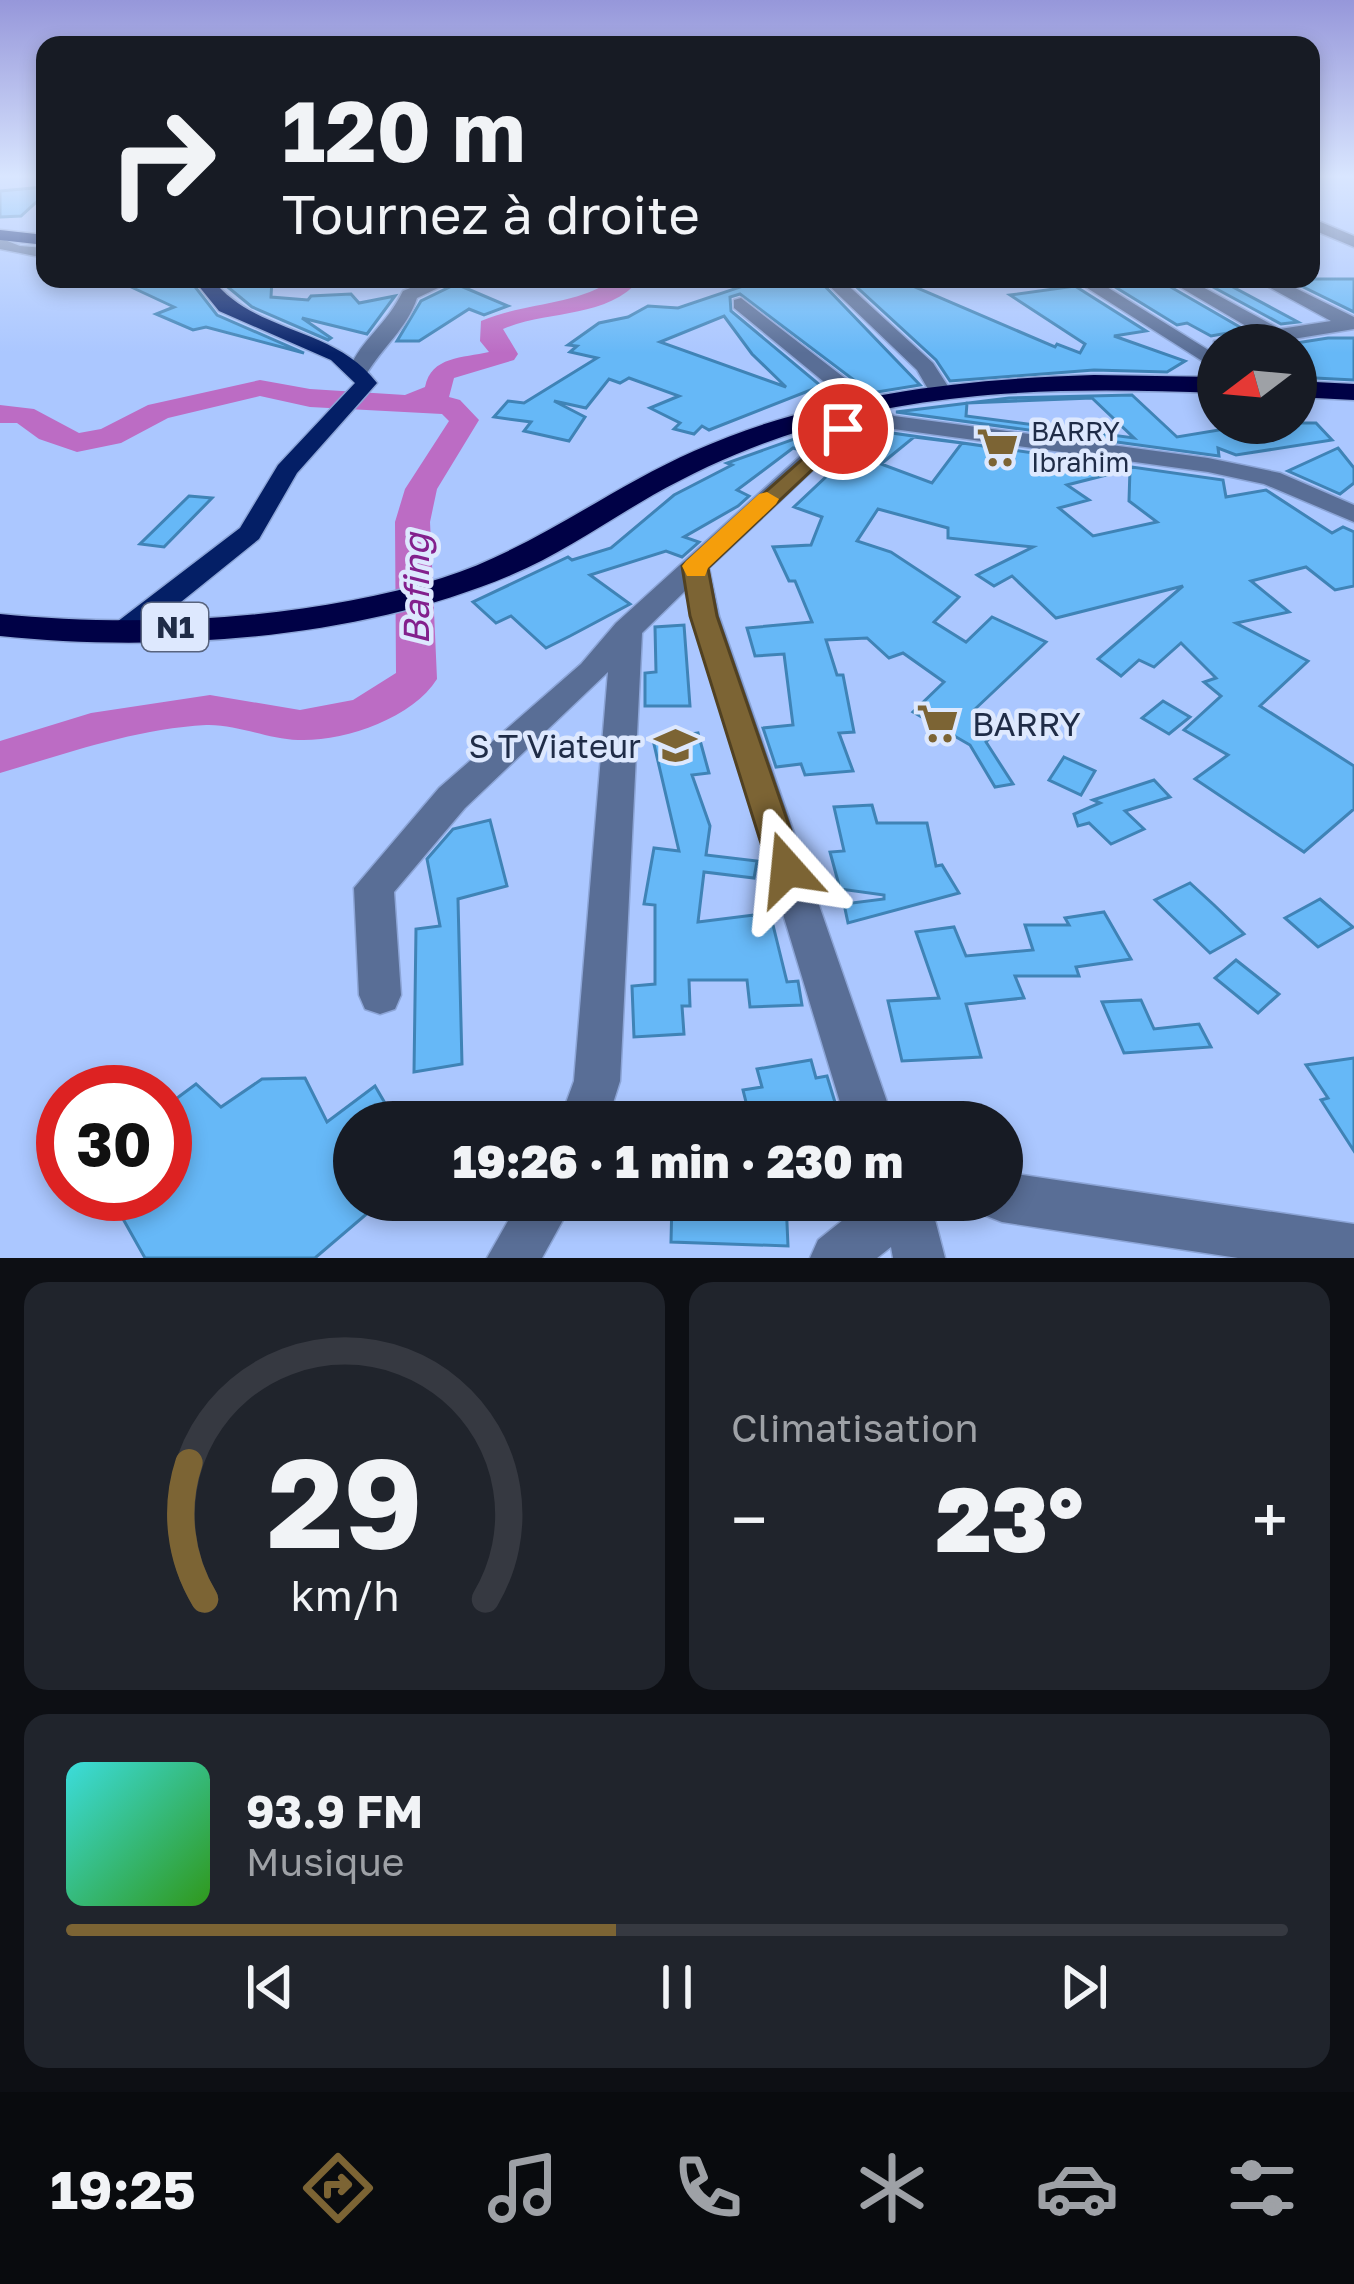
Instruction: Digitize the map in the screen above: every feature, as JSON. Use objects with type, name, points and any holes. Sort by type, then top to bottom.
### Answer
[{"type":"highway","name":"N1","points":[[0,625],[124,632],[411,596],[503,566],[676,470],[736,443],[828,414],[940,391],[1087,379],[1197,384]]},
{"type":"highway","points":[[1317,390],[1354,392]]},
{"type":"main road","points":[[0,239],[36,240]]},
{"type":"main road","points":[[124,632],[250,533],[286,470],[354,392],[307,342],[235,313],[211,288]]},
{"type":"street","points":[[0,239],[17,251],[36,252]]},
{"type":"street","points":[[354,392],[368,350],[401,319],[409,295],[426,288]]},
{"type":"street","points":[[841,288],[926,367],[940,391]]},
{"type":"street","points":[[1096,288],[1195,350]]},
{"type":"street","points":[[1191,288],[1256,324]]},
{"type":"street","points":[[1281,288],[1352,323]]},
{"type":"street","points":[[741,304],[881,419],[1208,465],[1271,478],[1354,514]]},
{"type":"street","points":[[1317,329],[1352,323]]},
{"type":"street","points":[[380,995],[374,888],[452,798],[592,671],[627,630],[843,429],[828,414]]},
{"type":"street","points":[[695,566],[704,616],[863,1101]]},
{"type":"street","points":[[590,1101],[597,1081],[627,630]]},
{"type":"street","points":[[1023,1201],[1262,1247],[1354,1250]]},
{"type":"street","points":[[513,1258],[536,1221]]},
{"type":"street","points":[[836,1258],[883,1221]]},
{"type":"street","points":[[913,1221],[919,1258]]},
{"type":"building","points":[[1320,279],[1354,279],[1354,312],[1305,288],[1320,288]]},
{"type":"building","points":[[133,288],[196,288],[217,315],[304,353],[206,327],[193,330],[156,314],[174,307]]},
{"type":"building","points":[[229,288],[272,288],[271,297],[308,300],[351,294],[359,303],[395,296],[367,334],[302,318],[331,338],[328,340],[252,307]]},
{"type":"building","points":[[448,288],[465,288],[508,306],[484,315],[469,309],[419,341],[397,341],[421,301]]},
{"type":"building","points":[[737,288],[827,288],[920,385],[871,393],[740,294],[730,297],[731,311],[821,386],[709,430],[702,426],[694,434],[674,429],[680,423],[650,408],[679,396],[629,378],[620,383],[609,379],[586,408],[554,401],[585,417],[569,441],[524,431],[531,422],[494,417],[508,401],[524,403],[597,358],[570,352],[577,346],[568,345],[599,323],[628,317],[648,306],[678,308]],"holes":[[[724,316],[752,354],[786,387],[660,342]]]},
{"type":"building","points":[[858,288],[918,288],[1055,347],[1080,353],[1085,344],[1010,295],[1078,288],[1146,331],[1114,336],[1185,361],[1167,372],[1094,370],[950,381],[936,360]]},
{"type":"building","points":[[1117,288],[1172,288],[1235,324],[1197,324],[1197,328],[1187,323],[1177,325]]},
{"type":"building","points":[[1215,288],[1235,288],[1298,322],[1281,324]]},
{"type":"building","points":[[1354,338],[1354,380],[1317,378],[1317,340]]},
{"type":"building","points":[[1132,395],[1177,437],[1197,434],[1197,444],[1306,444],[1236,455],[1218,448],[1219,456],[896,412],[967,403],[966,416],[1134,438],[1092,398],[969,403]]},
{"type":"building","points":[[862,419],[878,431],[1223,480],[1226,497],[1266,490],[1332,533],[1343,527],[1354,532],[1354,586],[1335,590],[1306,567],[1251,581],[1289,612],[1236,623],[1308,661],[1260,706],[1354,766],[1354,809],[1304,852],[1195,779],[1228,755],[1184,730],[1221,696],[1204,682],[1216,678],[1181,643],[1154,667],[1139,660],[1121,676],[1098,659],[1183,586],[1056,618],[1012,576],[994,586],[977,575],[1033,547],[948,538],[948,528],[878,509],[857,541],[891,552],[959,597],[934,622],[966,642],[992,617],[1046,642],[974,710],[1002,724],[986,742],[1013,784],[995,787],[970,745],[913,712],[944,682],[903,653],[889,658],[867,638],[826,640],[837,675],[843,675],[854,732],[839,733],[853,771],[805,775],[801,764],[776,767],[763,728],[793,725],[784,654],[755,656],[747,628],[812,622],[795,581],[789,581],[773,547],[811,545],[822,517],[794,507],[864,441],[856,430]],"holes":[[[914,437],[962,443],[932,483],[881,464]],[[1130,469],[1129,501],[1157,522],[1093,536],[1059,508],[1089,500],[1067,485]]]},
{"type":"building","points":[[1317,424],[1332,440],[1317,442]]},
{"type":"building","points":[[811,433],[817,435],[800,450],[793,448],[737,490],[749,496],[738,506],[684,537],[699,542],[682,557],[666,551],[590,575],[630,604],[546,648],[511,616],[496,623],[473,602],[568,557],[572,560],[611,548],[674,495],[732,465],[727,463]]},
{"type":"building","points":[[1338,448],[1354,468],[1354,483],[1340,494],[1288,471]]},
{"type":"building","points":[[189,496],[212,498],[164,547],[140,544]]},
{"type":"building","points":[[684,625],[690,706],[645,706],[645,673],[656,672],[655,627]]},
{"type":"building","points":[[1163,701],[1190,717],[1169,734],[1142,718]]},
{"type":"building","points":[[698,733],[709,773],[692,775],[710,826],[706,855],[757,861],[754,878],[704,872],[698,922],[770,913],[787,982],[798,981],[802,1005],[750,1007],[747,980],[689,980],[690,1006],[682,1006],[684,1034],[634,1037],[632,986],[655,984],[655,905],[644,904],[654,848],[679,851],[653,740]]},
{"type":"building","points":[[1064,757],[1095,771],[1081,795],[1049,780]]},
{"type":"building","points":[[1154,780],[1170,797],[1125,811],[1144,829],[1111,844],[1089,823],[1078,826],[1074,814],[1100,803],[1093,800]]},
{"type":"building","points":[[872,805],[877,823],[927,823],[936,866],[942,865],[959,893],[848,923],[844,904],[884,899],[884,895],[840,889],[830,852],[844,851],[834,807]]},
{"type":"building","points":[[490,820],[507,886],[458,899],[462,1064],[414,1072],[416,929],[440,926],[427,859],[453,829]]},
{"type":"building","points":[[1190,883],[1244,934],[1210,953],[1155,900]]},
{"type":"building","points":[[1320,899],[1353,927],[1318,947],[1285,918]]},
{"type":"building","points":[[1104,912],[1131,959],[1076,967],[1079,976],[1015,976],[1024,998],[966,1004],[981,1057],[902,1061],[888,1001],[939,998],[916,932],[954,927],[966,956],[1033,950],[1025,925],[1069,925],[1065,918]]},
{"type":"building","points":[[1236,960],[1279,994],[1258,1013],[1215,978]]},
{"type":"building","points":[[1141,1000],[1154,1029],[1199,1024],[1211,1047],[1124,1053],[1102,1002]]},
{"type":"building","points":[[1354,1058],[1354,1151],[1321,1100],[1328,1098],[1306,1065]]},
{"type":"building","points":[[811,1060],[816,1078],[827,1076],[835,1101],[746,1101],[743,1090],[762,1087],[757,1069]]},
{"type":"building","points":[[305,1078],[327,1122],[333,1118],[333,1221],[358,1221],[315,1258],[145,1258],[124,1221],[192,1221],[192,1087],[196,1084],[221,1107],[262,1079]]},
{"type":"building","points":[[375,1086],[384,1101],[355,1101]]},
{"type":"building","points":[[672,1221],[787,1221],[788,1246],[671,1242]]},
{"type":"waterway","points":[[415,401],[438,392],[441,375],[448,370],[505,354],[493,341],[490,326],[520,313],[599,301],[617,288]]},
{"type":"waterway","name":"Bafing","points":[[0,414],[24,415],[50,433],[77,443],[110,437],[158,411],[260,388],[310,398],[450,406],[464,420],[417,500],[411,544],[416,679],[365,713],[300,725],[210,710],[91,728],[0,757]]},
{"type":"slow traffic","points":[[696,571],[695,566],[767,499]]},
{"type":"place","name":"BARRY Ibrahim","points":[[997,447]]},
{"type":"place","name":"BARRY","points":[[938,723]]},
{"type":"place","name":"S T Viateur","points":[[675,745]]},
{"type":"route","points":[[787,869],[704,616],[695,566],[843,429]]}]
